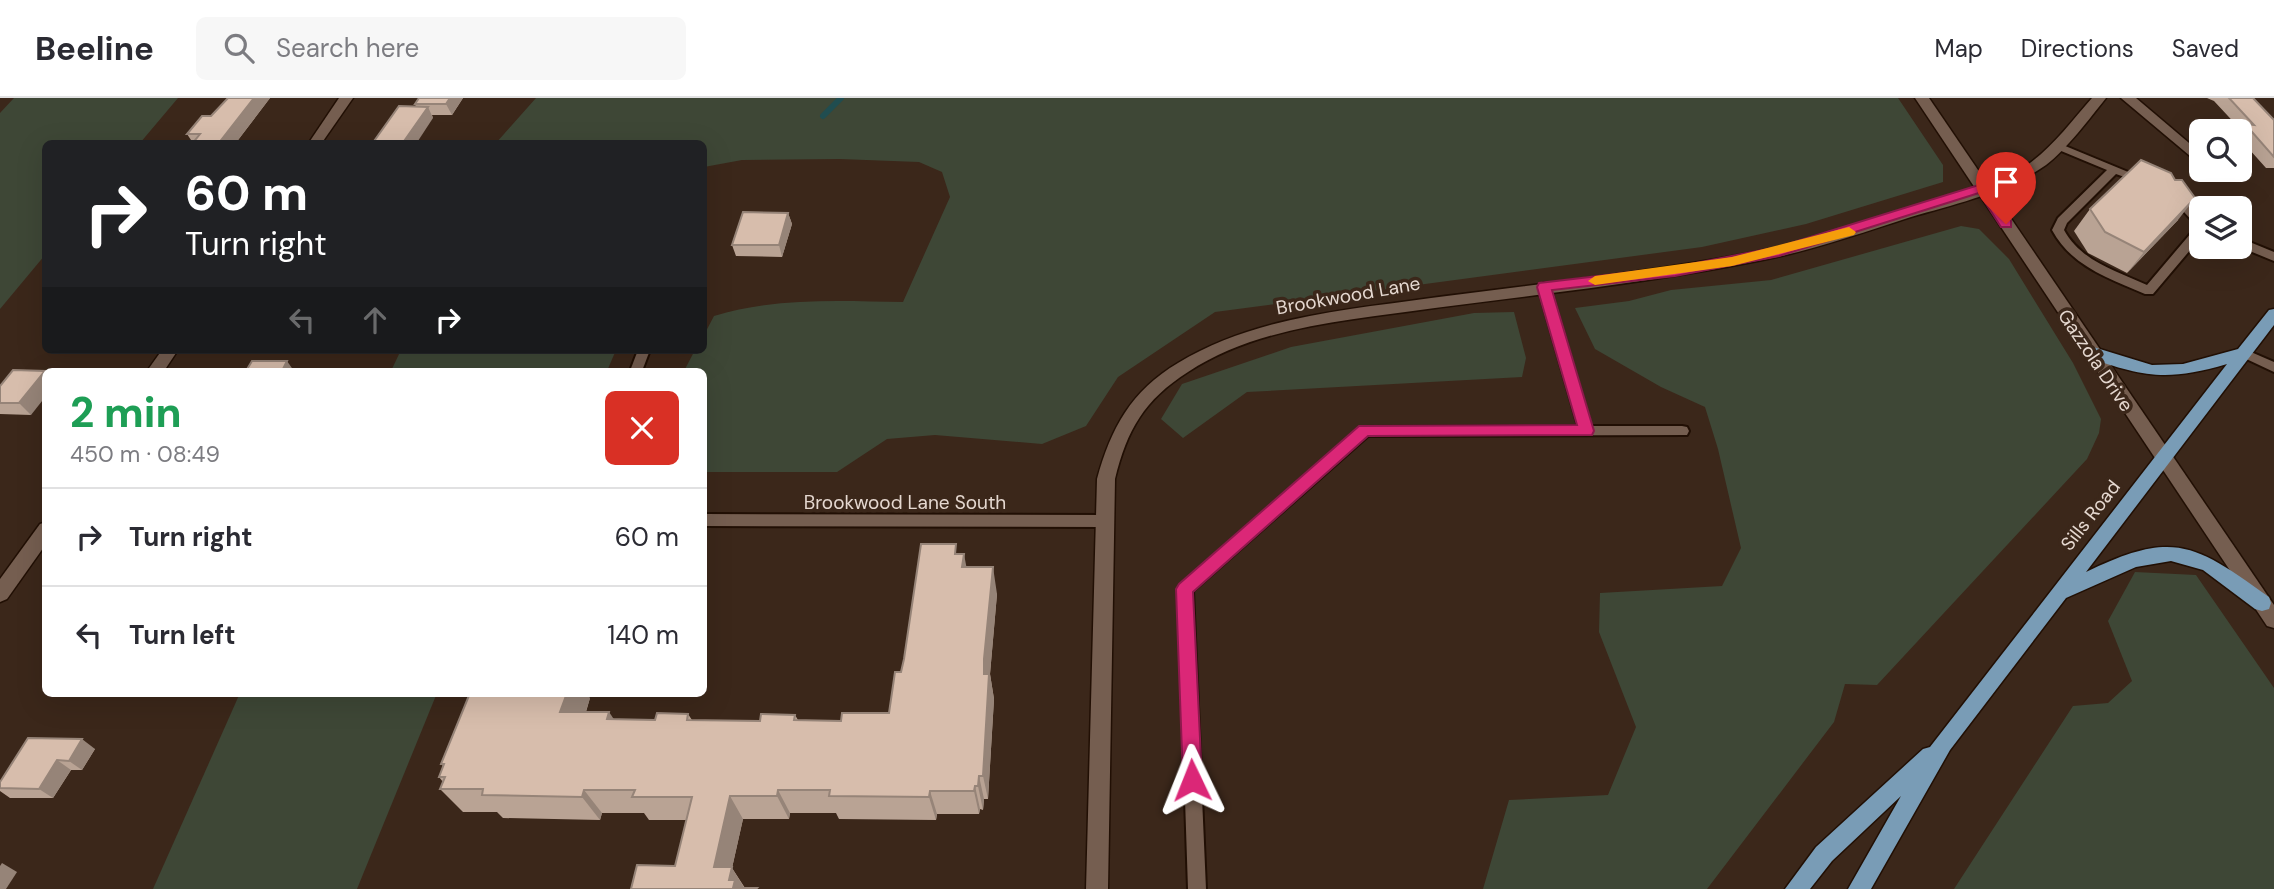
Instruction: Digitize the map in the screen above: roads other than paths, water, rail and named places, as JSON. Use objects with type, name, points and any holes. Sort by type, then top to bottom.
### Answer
[{"type":"main road","name":"Sills Road","points":[[1859,889],[1943,744],[2274,314]]},
{"type":"main road","points":[[2090,352],[2130,367],[2160,373],[2182,371],[2244,353]]},
{"type":"main road","points":[[2058,593],[2141,556],[2166,552],[2182,554],[2211,566],[2262,603]]},
{"type":"main road","name":"Sills Road","points":[[1796,889],[1824,854],[1943,744]]},
{"type":"street","points":[[317,140],[345,98]]},
{"type":"street","name":"Gazzola Drive","points":[[1922,98],[2090,352],[2274,620]]},
{"type":"street","name":"Brookwood Lane","points":[[1097,889],[1104,520],[1110,458],[1118,438],[1141,400],[1181,368],[1242,340],[1316,319],[1675,271],[1779,251],[2022,174],[2044,160],[2099,98]]},
{"type":"street","points":[[2129,98],[2189,151]]},
{"type":"street","points":[[0,594],[42,535]]},
{"type":"lane","points":[[2058,146],[2153,185]]},
{"type":"lane","points":[[2115,169],[2062,221],[2058,230],[2062,240],[2078,257],[2149,291],[2189,242]]},
{"type":"lane","points":[[2165,191],[2178,196],[2189,210]]},
{"type":"lane","points":[[2252,247],[2274,257]]},
{"type":"lane","points":[[1544,287],[1586,431]]},
{"type":"lane","points":[[2244,353],[2274,367]]},
{"type":"lane","points":[[1197,889],[1185,589],[1365,430],[1682,431]]},
{"type":"lane","name":"Brookwood Lane South","points":[[707,520],[1104,520]]},
{"type":"waterway","points":[[823,116],[841,98]]}]
